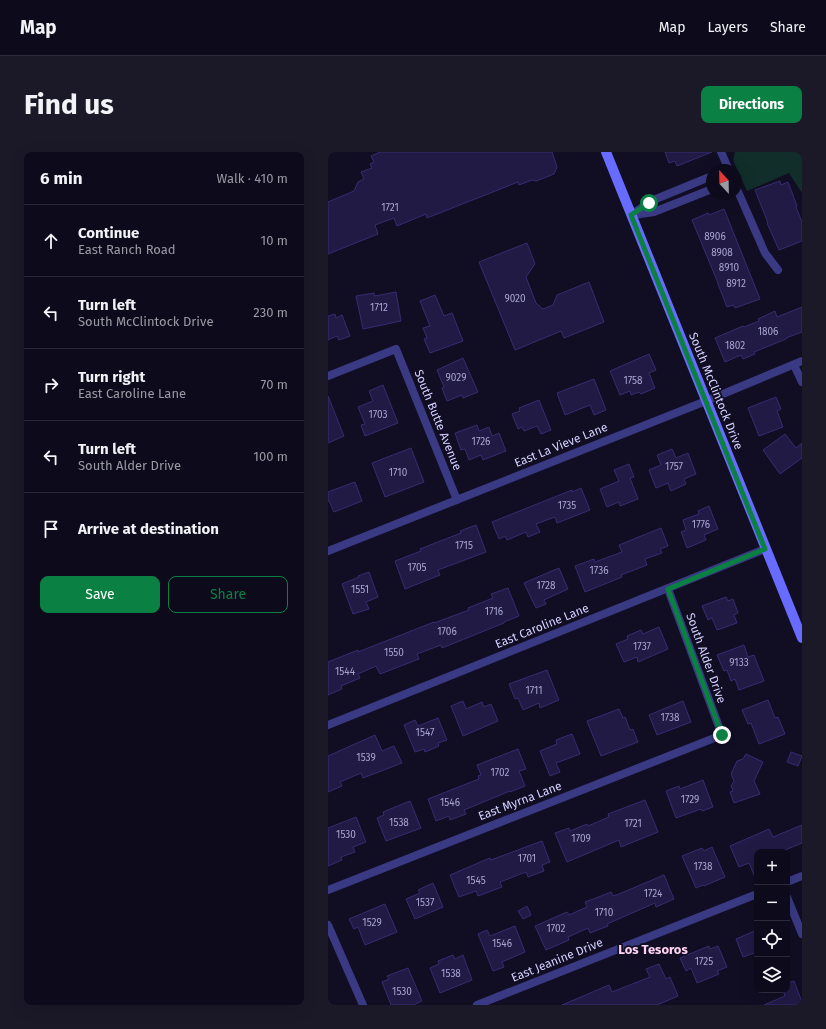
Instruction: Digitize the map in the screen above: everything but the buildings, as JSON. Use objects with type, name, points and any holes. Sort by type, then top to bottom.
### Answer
[{"type":"main road","name":"South McClintock Drive","points":[[606,152],[802,638]]},
{"type":"street","points":[[721,152],[726,164]]},
{"type":"street","points":[[631,215],[651,201],[706,178]]},
{"type":"street","points":[[631,215],[654,212],[706,191]]},
{"type":"street","points":[[742,200],[764,253],[778,270]]},
{"type":"street","name":"South Butte Avenue","points":[[328,376],[396,350],[457,500]]},
{"type":"street","points":[[798,363],[802,382]]},
{"type":"street","name":"East La Vieve Lane","points":[[328,551],[798,363]]},
{"type":"street","name":"East Caroline Lane","points":[[328,725],[765,549]]},
{"type":"street","name":"South Alder Drive","points":[[668,589],[722,735]]},
{"type":"street","name":"East Myrna Lane","points":[[328,890],[722,735]]},
{"type":"street","points":[[790,881],[802,876]]},
{"type":"street","name":"East Jeanine Drive","points":[[477,1005],[754,895]]},
{"type":"street","points":[[790,904],[802,934]]},
{"type":"street","points":[[328,925],[363,1005]]},
{"type":"green space","points":[[735,152],[802,152],[802,193],[789,173],[747,191],[742,180],[742,164],[735,164],[733,160]]},
{"type":"district","name":"Los Tesoros","points":[[653,949]]},
{"type":"route","points":[[649,203],[631,215],[765,549],[668,589],[722,735]]}]
